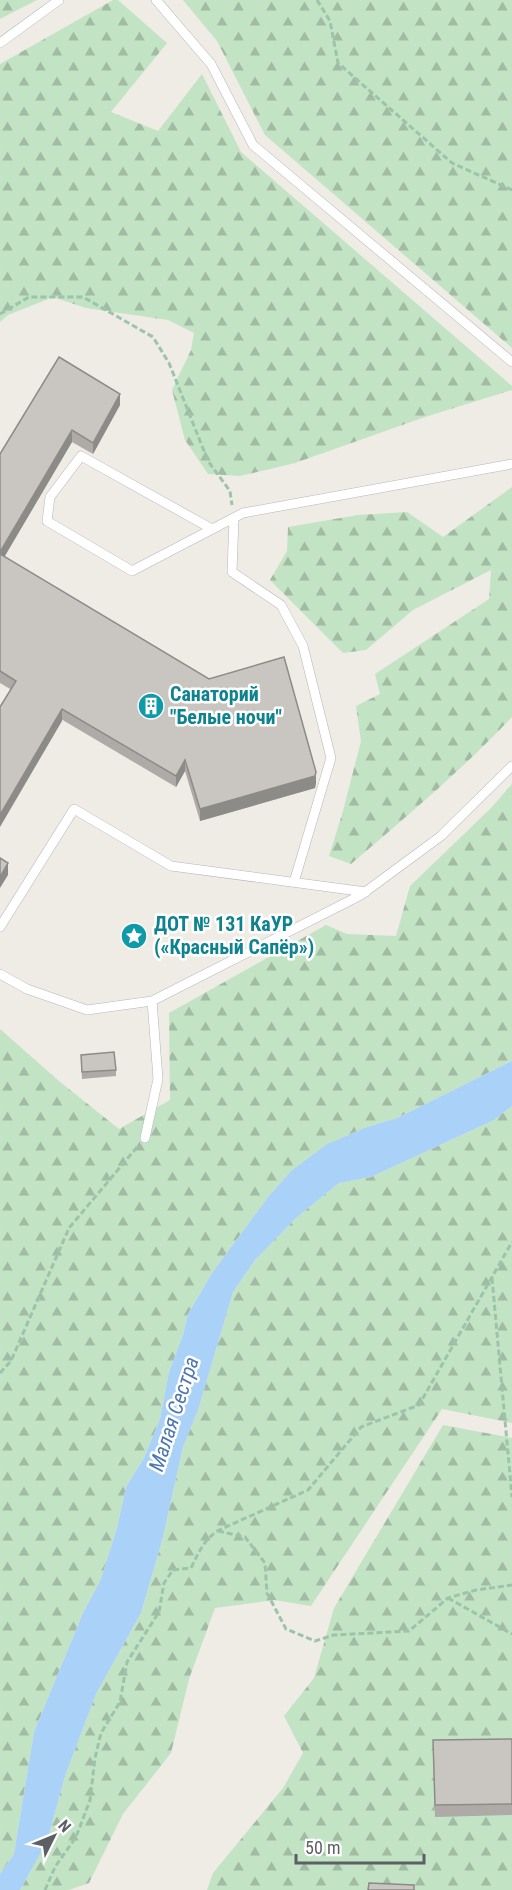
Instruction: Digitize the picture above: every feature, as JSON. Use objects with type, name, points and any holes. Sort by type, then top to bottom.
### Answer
[{"type":"lane","points":[[0,43],[59,0]]},
{"type":"lane","points":[[156,0],[211,64],[253,145],[512,362]]},
{"type":"lane","points":[[212,529],[81,456],[50,497],[48,521],[132,571],[243,513],[512,464]]},
{"type":"lane","points":[[234,518],[232,572],[281,605],[303,646],[332,758],[294,882]]},
{"type":"lane","points":[[0,974],[27,989],[87,1010],[152,1001],[366,892],[441,836],[512,766]]},
{"type":"lane","points":[[0,927],[74,809],[171,866],[366,892]]},
{"type":"lane","points":[[145,1138],[158,1079],[152,1001]]},
{"type":"path","points":[[317,0],[330,21],[338,63],[452,163],[512,190]]},
{"type":"path","points":[[0,314],[29,297],[83,297],[153,337],[169,363],[208,461],[230,491],[234,518]]},
{"type":"path","points":[[0,1373],[11,1361],[69,1228],[145,1138]]},
{"type":"path","points":[[45,1890],[55,1867],[76,1837],[90,1800],[95,1758],[101,1733],[120,1702],[127,1662],[159,1612],[164,1583],[173,1570],[191,1568],[209,1536],[216,1531],[308,1490],[361,1427],[419,1405],[512,1242]]},
{"type":"path","points":[[492,1276],[512,1497]]},
{"type":"path","points":[[216,1531],[245,1537],[265,1563],[267,1593],[286,1629],[315,1641],[334,1635],[409,1631],[448,1598],[476,1590],[512,1585]]},
{"type":"path","points":[[448,1598],[512,1634]]},
{"type":"green space","points":[[0,0],[37,0],[0,19]]},
{"type":"green space","points":[[113,0],[118,0],[167,43],[111,112],[158,131],[202,74],[241,152],[512,386],[512,390],[422,418],[295,463],[240,476],[208,474],[185,440],[172,390],[191,350],[194,333],[168,320],[86,308],[53,297],[8,315],[0,322],[0,64]]},
{"type":"green space","points":[[183,0],[512,0],[512,348],[265,135],[217,41]]},
{"type":"green space","points":[[512,487],[512,717],[454,774],[351,864],[329,856],[361,741],[356,706],[380,694],[375,674],[489,599],[491,570],[413,610],[366,650],[343,653],[270,580],[287,551],[288,527],[358,515],[407,512],[443,537]]},
{"type":"green space","points":[[512,784],[512,1061],[397,1118],[367,1127],[327,1144],[292,1170],[268,1197],[212,1273],[188,1314],[169,1372],[160,1419],[144,1458],[126,1487],[117,1528],[101,1579],[83,1613],[34,1732],[14,1854],[0,1874],[0,1029],[59,1081],[119,1129],[170,1100],[169,1013],[326,925],[347,934],[396,936],[410,886],[492,807]]},
{"type":"green space","points":[[512,1106],[512,1423],[442,1409],[311,1606],[274,1600],[215,1608],[189,1679],[171,1753],[123,1814],[89,1883],[69,1890],[20,1890],[47,1842],[65,1776],[96,1694],[141,1613],[162,1541],[183,1447],[198,1410],[233,1292],[255,1260],[296,1218],[339,1183],[371,1177],[494,1120]]},
{"type":"green space","points":[[443,1425],[512,1438],[512,1890],[207,1890],[213,1873],[283,1788],[303,1753],[284,1716],[314,1678],[334,1608]]},
{"type":"water","name":"Малая Сестра","points":[[512,1061],[512,1106],[494,1120],[371,1177],[339,1183],[296,1218],[255,1260],[233,1292],[198,1410],[183,1447],[162,1541],[141,1613],[96,1694],[65,1776],[47,1842],[20,1890],[0,1890],[0,1874],[14,1854],[34,1732],[83,1613],[101,1579],[117,1528],[126,1487],[144,1458],[160,1419],[169,1372],[188,1314],[212,1273],[268,1197],[292,1170],[327,1144],[367,1127],[397,1118]]},
{"type":"building","points":[[59,357],[120,394],[93,443],[72,430],[0,552],[0,454]]},
{"type":"building","name":"Санаторий \"Белые ночи\"","points":[[0,554],[209,679],[284,657],[316,772],[315,776],[200,809],[185,760],[176,776],[62,709],[0,815],[0,707],[16,681],[0,671]]},
{"type":"building","points":[[0,858],[8,863],[0,877]]},
{"type":"building","points":[[114,1052],[116,1070],[82,1072],[81,1055]]},
{"type":"building","points":[[512,1739],[512,1804],[435,1805],[433,1740]]},
{"type":"building","points":[[369,1883],[414,1885],[414,1890],[368,1890]]},
{"type":"place","name":"Санаторий \"Белые ночи\"","points":[[151,706]]},
{"type":"place","name":"ДОТ № 131 КаУР («Красный Сапёр»)","points":[[134,936]]}]
